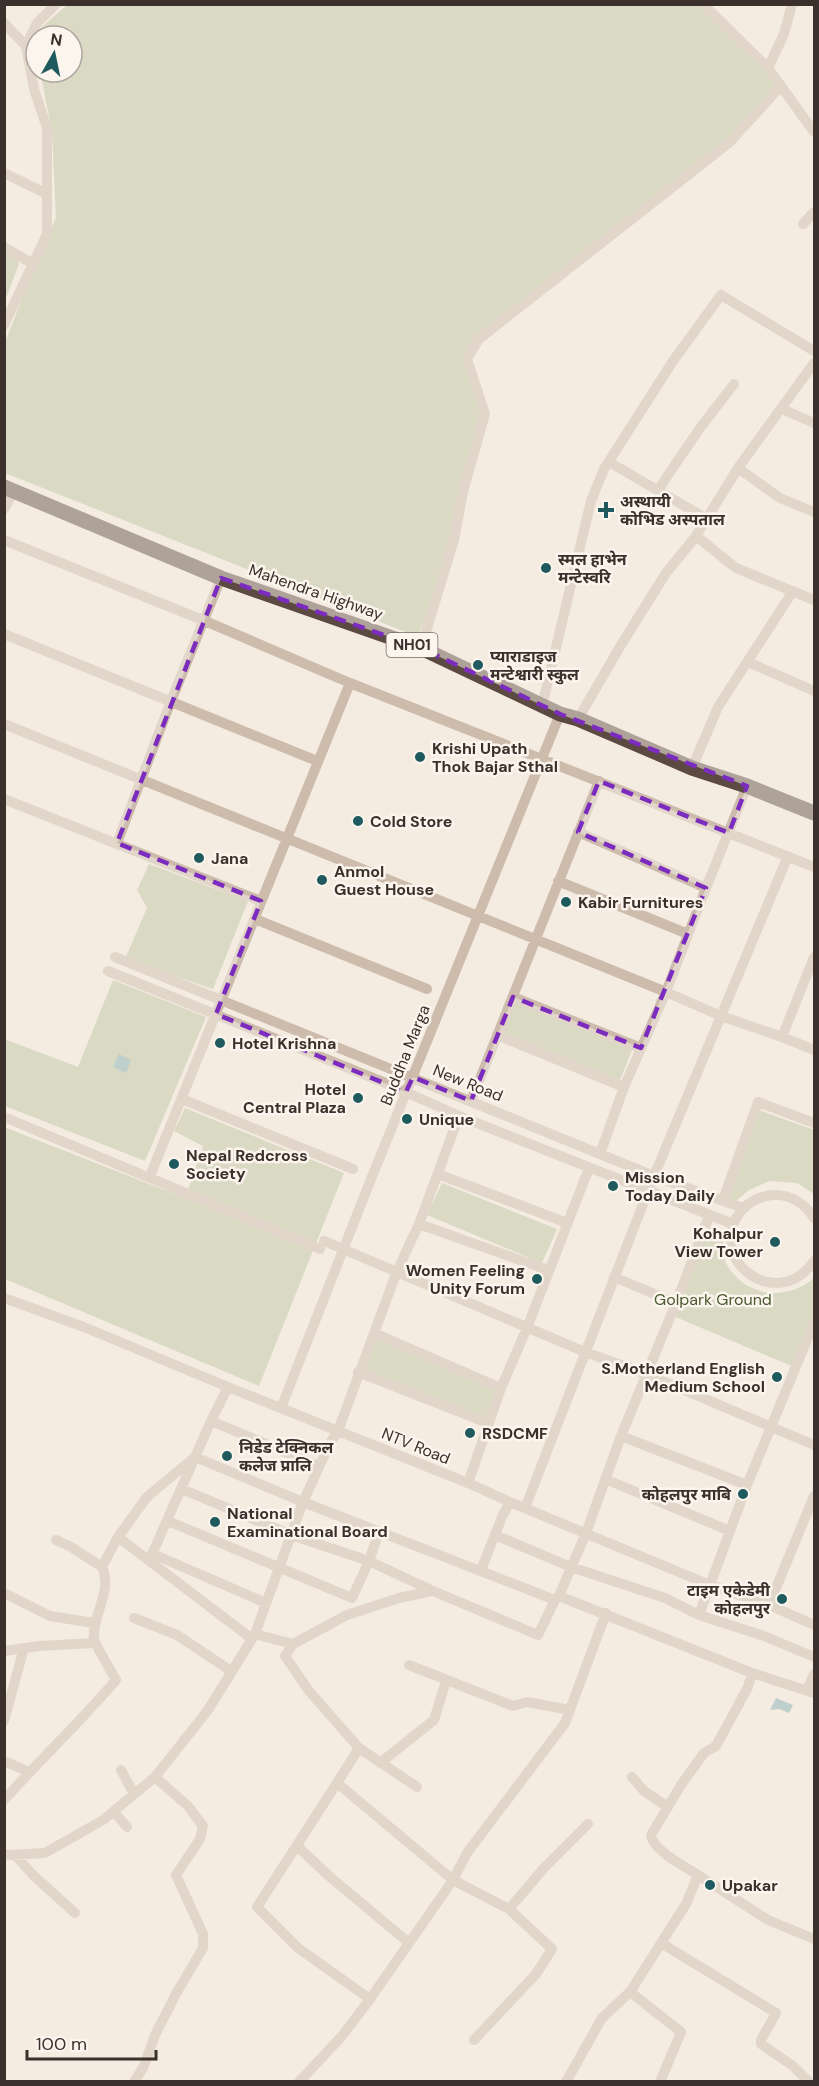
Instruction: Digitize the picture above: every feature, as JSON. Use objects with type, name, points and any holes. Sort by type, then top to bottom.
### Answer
[{"type":"highway","name":"Mahendra Highway","points":[[9,489],[221,578],[421,648],[560,714],[578,719],[692,768],[747,786],[814,813]]},
{"type":"street","points":[[37,24],[56,4]]},
{"type":"street","points":[[703,4],[768,68],[814,132]]},
{"type":"street","points":[[768,68],[784,34],[792,4]]},
{"type":"street","points":[[4,23],[24,44]]},
{"type":"street","points":[[4,325],[47,234],[47,128],[32,84]]},
{"type":"street","points":[[421,648],[454,540],[463,492],[485,414],[467,359],[479,339],[730,142],[781,86]]},
{"type":"street","points":[[4,173],[47,194]]},
{"type":"street","points":[[803,224],[814,212]]},
{"type":"street","points":[[4,247],[33,264]]},
{"type":"street","points":[[542,706],[591,501],[604,469],[674,361],[721,295],[814,351]]},
{"type":"street","points":[[578,719],[666,573],[696,536],[738,468],[814,363]]},
{"type":"street","points":[[659,490],[700,428],[734,384]]},
{"type":"street","points":[[782,409],[814,423]]},
{"type":"street","points":[[609,462],[706,519]]},
{"type":"street","points":[[738,468],[780,498],[814,512]]},
{"type":"street","points":[[4,509],[9,489]]},
{"type":"street","points":[[696,536],[736,568],[814,600]]},
{"type":"street","points":[[4,540],[205,621],[350,683],[814,867]]},
{"type":"street","points":[[117,843],[221,578]]},
{"type":"street","points":[[692,768],[718,707],[793,591]]},
{"type":"street","points":[[4,634],[317,761]]},
{"type":"street","points":[[748,662],[814,691]]},
{"type":"street","points":[[150,1176],[350,683]]},
{"type":"street","name":"Buddha Marga","points":[[281,1408],[343,1248],[560,714]]},
{"type":"street","points":[[4,724],[721,1016],[782,1036],[814,1050]]},
{"type":"street","points":[[471,1101],[599,781]]},
{"type":"street","points":[[600,1154],[624,1087],[666,992],[747,786]]},
{"type":"street","points":[[4,799],[261,901]]},
{"type":"street","points":[[578,832],[706,888]]},
{"type":"street","points":[[525,1508],[654,1176],[788,856]]},
{"type":"street","points":[[558,881],[688,934]]},
{"type":"street","points":[[255,919],[427,989]]},
{"type":"street","name":"New Road","points":[[115,957],[654,1176],[743,1208]]},
{"type":"street","points":[[782,1036],[809,986],[814,957]]},
{"type":"street","name":"New Road","points":[[108,971],[406,1092],[459,1116],[734,1224]]},
{"type":"street","points":[[513,997],[641,1048]]},
{"type":"street","points":[[497,1035],[624,1087]]},
{"type":"street","points":[[182,1099],[353,1169]]},
{"type":"street","points":[[723,1200],[758,1102],[814,1123]]},
{"type":"street","points":[[10,1854],[45,1853],[103,1820],[155,1777],[208,1710],[253,1637],[303,1502],[330,1443],[338,1431],[358,1372],[375,1333],[397,1271],[419,1224],[459,1116]]},
{"type":"street","points":[[4,1117],[322,1245],[343,1248],[527,1328],[646,1374],[814,1444]]},
{"type":"street","points":[[468,1483],[501,1388],[527,1328],[589,1168]]},
{"type":"street","points":[[438,1174],[567,1223]]},
{"type":"street","points":[[814,1218],[809,1209],[788,1197],[776,1195],[758,1198],[743,1208],[734,1224],[731,1242],[735,1259],[746,1273],[753,1278],[770,1283],[788,1282],[803,1274],[814,1261]]},
{"type":"street","points":[[182,1489],[291,1535],[369,1561],[433,1591],[538,1635],[586,1533],[621,1436],[709,1216]]},
{"type":"street","points":[[419,1224],[548,1270]]},
{"type":"street","points":[[614,1277],[676,1303]]},
{"type":"street","name":"NTV Road","points":[[4,1298],[84,1327],[468,1483],[710,1585],[769,1605],[814,1625]]},
{"type":"street","points":[[699,1615],[747,1485],[814,1323]]},
{"type":"street","points":[[375,1333],[501,1388]]},
{"type":"street","points":[[358,1372],[488,1423]]},
{"type":"street","points":[[151,1558],[228,1387]]},
{"type":"street","points":[[211,1421],[319,1467]]},
{"type":"street","points":[[621,1436],[747,1485]]},
{"type":"street","points":[[195,1457],[380,1532],[557,1598],[606,1613],[752,1674],[811,1692],[814,1674]]},
{"type":"street","points":[[102,1567],[118,1537],[147,1497],[195,1457]]},
{"type":"street","points":[[605,1479],[730,1531]]},
{"type":"street","points":[[769,1605],[814,1496]]},
{"type":"street","points":[[481,1570],[510,1502]]},
{"type":"street","points":[[168,1521],[352,1598]]},
{"type":"street","points":[[347,1615],[380,1532]]},
{"type":"street","points":[[495,1535],[571,1567],[665,1598],[699,1615],[764,1636],[814,1657]]},
{"type":"street","points":[[118,1537],[151,1558],[253,1637],[294,1644]]},
{"type":"street","points":[[4,1800],[84,1718],[116,1680],[101,1651],[94,1643],[94,1623],[105,1590],[106,1576],[102,1567],[56,1540]]},
{"type":"street","points":[[151,1558],[266,1603]]},
{"type":"street","points":[[417,1787],[358,1748],[309,1691],[285,1656],[294,1644],[347,1615],[399,1598],[433,1591]]},
{"type":"street","points":[[4,1593],[50,1616],[94,1623]]},
{"type":"street","points":[[298,2082],[342,2036],[370,1999],[453,1880],[467,1853],[565,1723],[606,1613]]},
{"type":"street","points":[[134,1618],[177,1635],[231,1671]]},
{"type":"street","points":[[4,1651],[94,1643]]},
{"type":"street","points":[[4,1721],[24,1648]]},
{"type":"street","points":[[409,1665],[513,1706],[527,1702],[570,1710]]},
{"type":"street","points":[[752,1674],[748,1687],[716,1746],[704,1753],[651,1835],[651,1841],[698,1875],[768,1920],[814,1939]]},
{"type":"street","points":[[381,1763],[434,1720],[446,1681]]},
{"type":"street","points":[[358,1748],[338,1783],[257,1907],[298,1948],[370,1999]]},
{"type":"street","points":[[4,1761],[29,1772]]},
{"type":"street","points":[[122,1770],[134,1794]]},
{"type":"street","points":[[134,2082],[144,2066],[155,2035],[177,1992],[203,1948],[203,1934],[176,1875],[200,1839],[202,1826],[188,1806],[155,1777]]},
{"type":"street","points":[[632,1777],[644,1791],[669,1807]]},
{"type":"street","points":[[338,1783],[453,1880],[509,1909],[552,1950],[536,1974],[474,2040]]},
{"type":"street","points":[[114,1812],[127,1827]]},
{"type":"street","points":[[509,1909],[544,1868],[588,1824]]},
{"type":"street","points":[[297,1846],[329,1876],[409,1942]]},
{"type":"street","points":[[10,1854],[75,1913]]},
{"type":"street","points":[[566,2082],[602,2018],[630,1992],[686,1905],[698,1875]]},
{"type":"street","points":[[661,1943],[776,2013],[761,2044],[793,2066],[809,2082]]},
{"type":"street","points":[[630,1992],[681,2032],[660,2082]]},
{"type":"highlighted area","points":[[221,578],[421,648],[560,714],[747,786],[729,833],[599,781],[578,832],[706,888],[641,1048],[513,997],[471,1101],[413,1077],[406,1092],[216,1014],[261,901],[117,843]]},
{"type":"green space","points":[[67,5],[703,5],[781,86],[730,142],[479,339],[467,359],[485,414],[454,540],[418,637],[5,473],[4,345],[56,218],[52,131],[42,84],[84,84],[84,24],[45,24]]},
{"type":"green space","points":[[5,250],[16,257],[19,264],[5,301]]},
{"type":"green space","points":[[149,864],[248,901],[213,989],[125,959],[147,908],[137,890]]},
{"type":"green space","points":[[113,980],[206,1017],[145,1161],[5,1106],[4,1039],[78,1067]]},
{"type":"green space","points":[[514,999],[633,1048],[619,1082],[501,1033]]},
{"type":"green space","points":[[185,1108],[344,1173],[259,1386],[5,1279],[4,1127],[185,1198],[203,1146],[174,1131]]},
{"type":"green space","points":[[756,1109],[814,1130],[814,1194],[797,1183],[769,1181],[749,1190],[735,1202],[724,1197]]},
{"type":"green space","points":[[442,1183],[557,1229],[542,1263],[427,1215]]},
{"type":"green space","name":"Golpark Ground","points":[[708,1226],[723,1232],[725,1262],[735,1276],[755,1290],[779,1293],[791,1291],[814,1278],[814,1319],[796,1368],[671,1315]]},
{"type":"green space","points":[[377,1338],[496,1389],[486,1417],[362,1369]]},
{"type":"water","points":[[119,1054],[131,1060],[126,1073],[113,1067]]},
{"type":"water","points":[[776,1698],[793,1705],[789,1713],[779,1709],[770,1710]]},
{"type":"place","name":"अस्थायी कोभिड अस्पताल","points":[[606,510]]},
{"type":"place","name":"स्मल हाभेन मन्टेस्वरि","points":[[546,568]]},
{"type":"place","name":"प्याराडाइज मन्टेश्वारी स्कुल","points":[[478,665]]},
{"type":"place","name":"Krishi Upath Thok Bajar Sthal","points":[[420,757]]},
{"type":"place","name":"Cold Store","points":[[358,821]]},
{"type":"place","name":"Jana","points":[[199,858]]},
{"type":"place","name":"Anmol Guest House","points":[[322,880]]},
{"type":"place","name":"Kabir Furnitures","points":[[566,902]]},
{"type":"place","name":"Hotel Krishna","points":[[220,1043]]},
{"type":"place","name":"Hotel Central Plaza","points":[[358,1098]]},
{"type":"place","name":"Unique","points":[[407,1119]]},
{"type":"place","name":"Nepal Redcross Society","points":[[174,1164]]},
{"type":"place","name":"Mission Today Daily","points":[[613,1186]]},
{"type":"place","name":"Kohalpur View Tower","points":[[775,1242]]},
{"type":"place","name":"Women Feeling Unity Forum","points":[[537,1279]]},
{"type":"place","name":"S.Motherland English Medium School","points":[[777,1377]]},
{"type":"place","name":"RSDCMF","points":[[470,1433]]},
{"type":"place","name":"निडेड टेक्निकल कलेज प्रालि","points":[[227,1456]]},
{"type":"place","name":"कोहलपुर माबि","points":[[743,1494]]},
{"type":"place","name":"National Examinational Board","points":[[215,1522]]},
{"type":"place","name":"टाइम एकेडेमी कोहलपुर","points":[[782,1599]]},
{"type":"place","name":"Upakar","points":[[710,1885]]}]
